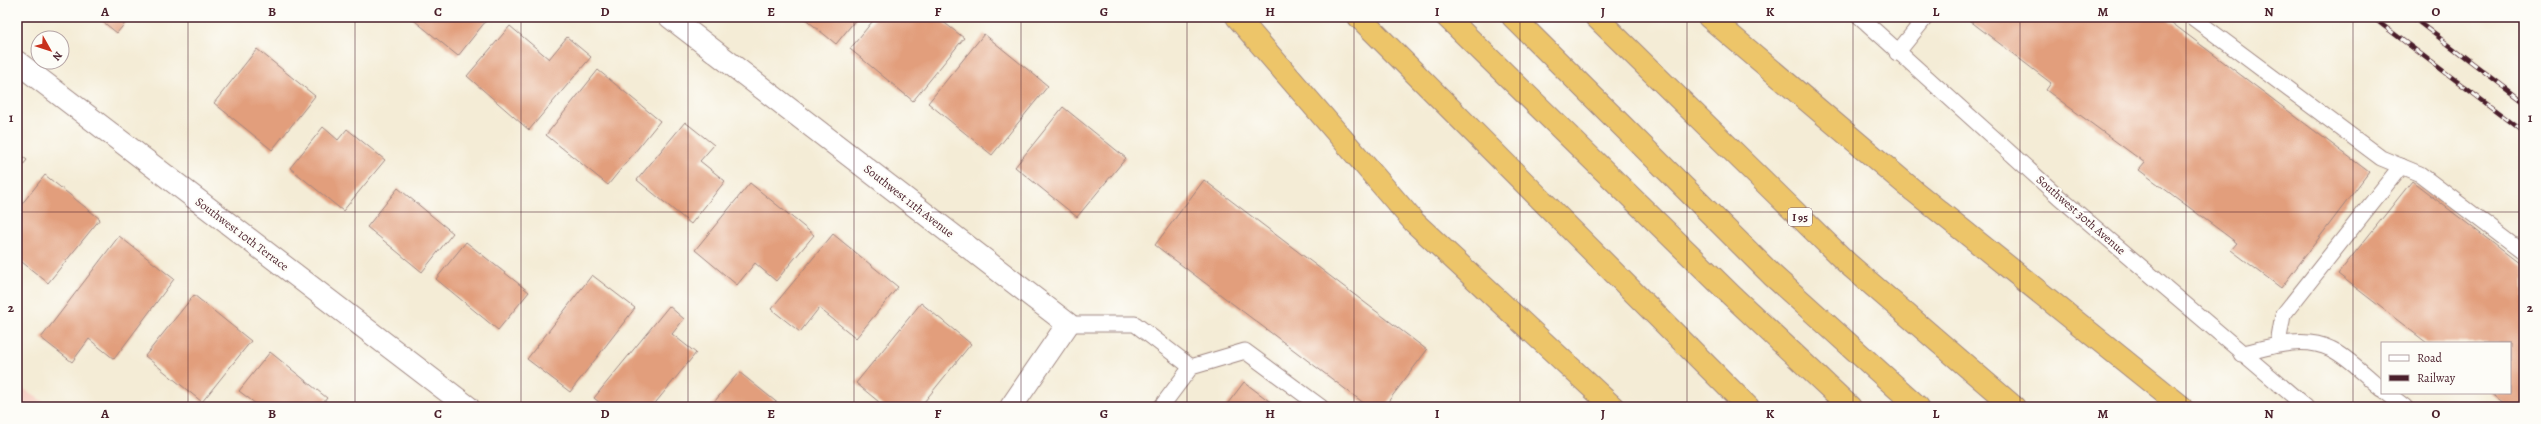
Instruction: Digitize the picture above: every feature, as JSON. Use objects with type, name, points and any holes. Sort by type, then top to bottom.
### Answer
[{"type":"highway","points":[[1236,17],[1414,222],[1613,407]]},
{"type":"highway","points":[[1359,17],[1748,407]]},
{"type":"highway","points":[[1447,17],[1720,284],[1850,407]]},
{"type":"highway","points":[[1513,17],[1772,275],[1918,407]]},
{"type":"highway","name":"I 95","points":[[1596,17],[1847,263],[2014,407]]},
{"type":"highway","points":[[1709,17],[1914,191],[2182,407]]},
{"type":"street","name":"Southwest 11th Avenue","points":[[670,17],[1068,324]]},
{"type":"street","name":"Southwest 10th Terrace","points":[[17,62],[468,407]]},
{"type":"street","points":[[1011,407],[1068,324]]},
{"type":"lane","name":"Southwest 30th Avenue","points":[[1860,17],[1897,52],[2241,354],[2306,407]]},
{"type":"lane","points":[[1897,52],[1926,17]]},
{"type":"lane","points":[[2192,17],[2381,158],[2420,174],[2524,253]]},
{"type":"lane","points":[[2278,344],[2283,315],[2401,166]]},
{"type":"lane","points":[[1068,324],[1135,324],[1191,367]]},
{"type":"lane","points":[[2241,354],[2278,344],[2308,342],[2331,349],[2381,388]]},
{"type":"lane","points":[[1161,407],[1191,367],[1245,351],[1321,407]]},
{"type":"lane","points":[[2388,394],[2405,407]]},
{"type":"shaded area","points":[[17,383],[18,385],[51,407],[17,407]]},
{"type":"building","points":[[97,17],[130,17],[117,33]]},
{"type":"building","points":[[410,17],[489,17],[458,56]]},
{"type":"building","points":[[803,17],[858,17],[836,44]]},
{"type":"building","points":[[876,17],[937,17],[964,38],[913,101],[850,49]]},
{"type":"building","points":[[1965,17],[2164,17],[2369,172],[2281,288],[2231,250],[2237,243],[2139,170],[2145,163],[2046,90],[2051,83]]},
{"type":"building","points":[[510,26],[549,59],[567,37],[591,57],[529,130],[467,76]]},
{"type":"building","points":[[984,34],[1048,86],[992,155],[928,103]]},
{"type":"building","points":[[257,49],[315,96],[272,150],[214,103]]},
{"type":"building","points":[[598,70],[660,121],[608,185],[546,135]]},
{"type":"building","points":[[1063,107],[1126,158],[1077,217],[1015,167]]},
{"type":"building","points":[[685,122],[714,145],[700,161],[725,181],[691,224],[637,180]]},
{"type":"building","points":[[323,127],[338,140],[347,129],[385,160],[343,211],[290,168]]},
{"type":"building","points":[[17,152],[27,160],[17,172]]},
{"type":"building","points":[[45,175],[100,219],[48,283],[17,258],[17,210]]},
{"type":"building","points":[[1204,180],[1427,350],[1384,407],[1369,407],[1155,245]]},
{"type":"building","points":[[2412,181],[2524,267],[2524,407],[2509,407],[2492,394],[2511,394],[2511,342],[2426,342],[2338,274]]},
{"type":"building","points":[[750,183],[814,235],[776,281],[755,263],[737,285],[695,250]]},
{"type":"building","points":[[398,188],[453,233],[422,272],[367,227]]},
{"type":"building","points":[[833,234],[898,287],[856,338],[819,308],[800,332],[771,309]]},
{"type":"building","points":[[119,236],[174,279],[114,359],[89,339],[72,362],[41,338]]},
{"type":"building","points":[[466,242],[529,292],[498,330],[436,279]]},
{"type":"building","points":[[592,275],[635,308],[570,392],[527,359]]},
{"type":"building","points":[[194,295],[251,341],[202,402],[145,356]]},
{"type":"building","points":[[921,303],[971,344],[920,407],[885,407],[856,383]]},
{"type":"building","points":[[669,306],[684,319],[672,334],[696,353],[652,407],[605,407],[594,398]]},
{"type":"building","points":[[270,352],[327,398],[320,407],[260,407],[239,391]]},
{"type":"building","points":[[739,372],[780,405],[778,407],[710,407]]},
{"type":"building","points":[[1244,382],[1277,407],[1225,407]]},
{"type":"railway","points":[[2372,17],[2524,132]]},
{"type":"railway","points":[[2412,17],[2524,102]]}]
